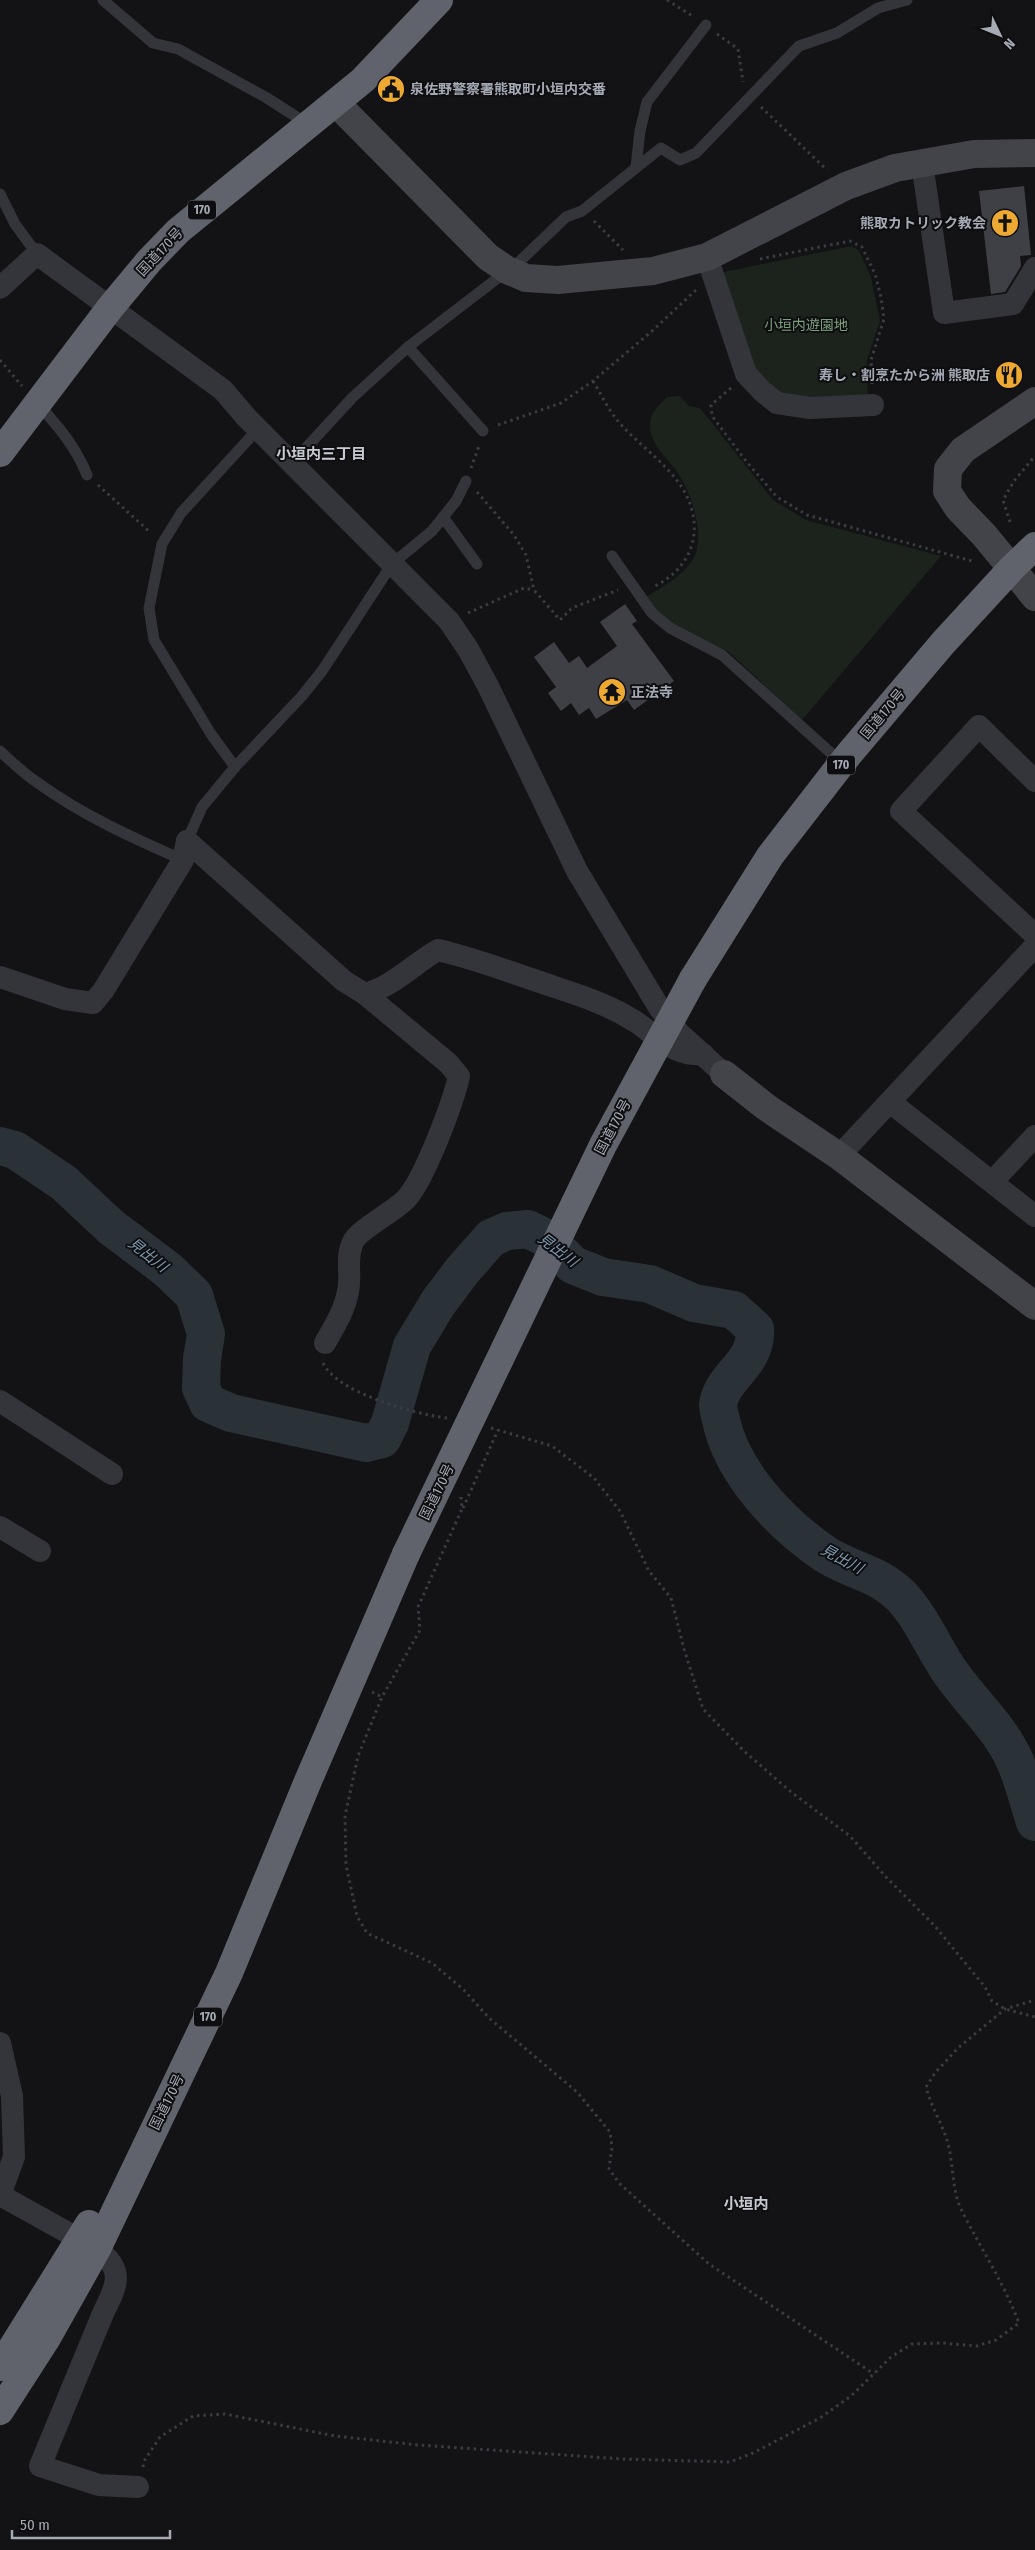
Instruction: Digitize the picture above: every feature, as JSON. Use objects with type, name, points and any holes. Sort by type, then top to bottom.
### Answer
[{"type":"highway","name":"国道170号","points":[[0,453],[110,308],[149,261],[178,231],[241,177],[309,125],[363,80],[439,0]]},
{"type":"highway","name":"国道170号","points":[[0,2411],[46,2338],[89,2244],[229,1973],[308,1781],[406,1554],[603,1145],[693,979],[770,856],[842,763],[943,643],[1012,568],[1035,546]]},
{"type":"highway","name":"国道170号","points":[[0,2367],[89,2244]]},
{"type":"street","points":[[336,103],[488,257],[507,270],[526,278],[558,280],[710,265],[846,186],[895,168],[974,154],[1035,153]]},
{"type":"street","points":[[922,163],[944,313],[1013,304],[1035,268]]},
{"type":"street","points":[[0,288],[37,254],[223,390],[258,429],[449,621],[468,649],[488,686],[577,871],[660,1009],[680,1034],[724,1074],[766,1107],[839,1156],[1035,1306]]},
{"type":"street","points":[[710,265],[746,374],[777,403],[810,408],[874,405]]},
{"type":"street","points":[[1035,401],[963,450],[948,468],[947,491],[958,508],[985,536],[1035,597]]},
{"type":"street","points":[[1035,781],[979,726],[901,811],[1035,935]]},
{"type":"street","points":[[0,977],[65,998],[93,1003],[103,991],[185,851],[338,975],[365,994],[441,1057],[459,1076],[448,1110],[415,1188],[406,1200],[353,1240],[348,1257],[348,1291],[338,1321],[324,1344]]},
{"type":"street","points":[[839,1156],[1035,946]]},
{"type":"street","points":[[365,994],[390,984],[422,959],[438,950],[494,965],[604,1003],[652,1033],[675,1051],[691,1055],[703,1054]]},
{"type":"street","points":[[890,1102],[993,1181],[1035,1216]]},
{"type":"street","points":[[993,1181],[1035,1136]]},
{"type":"street","points":[[0,1400],[112,1474]]},
{"type":"street","points":[[0,1527],[40,1552]]},
{"type":"street","points":[[0,2043],[12,2096],[14,2157],[0,2195],[89,2244],[111,2259],[116,2273],[116,2289],[104,2311],[40,2466],[99,2485],[138,2487]]},
{"type":"lane","points":[[103,0],[153,43],[178,49],[267,98],[309,125]]},
{"type":"lane","points":[[292,463],[353,397],[408,347],[507,270],[566,217],[586,208],[662,148],[680,160],[696,153],[799,46],[837,32],[878,8],[907,0]]},
{"type":"lane","points":[[636,168],[640,130],[647,102],[706,25]]},
{"type":"lane","points":[[0,194],[15,224],[37,254]]},
{"type":"lane","points":[[408,347],[483,431]]},
{"type":"lane","points":[[37,403],[62,430],[80,458],[87,475]]},
{"type":"lane","points":[[235,767],[211,734],[154,640],[149,608],[162,544],[181,513],[258,429]]},
{"type":"lane","points":[[0,751],[37,783],[139,841],[185,851],[202,807],[235,767],[302,696],[322,671],[392,564],[432,531],[466,481]]},
{"type":"lane","points":[[443,517],[477,564]]},
{"type":"lane","points":[[612,556],[637,589],[652,613],[670,628],[722,655],[842,763]]},
{"type":"path","points":[[586,208],[590,217],[645,272]]},
{"type":"path","points":[[756,260],[850,241],[862,247],[875,274],[884,319],[871,360],[874,405]]},
{"type":"path","points":[[593,381],[616,420],[683,490],[693,515],[694,540],[689,556],[675,573],[637,589],[572,608],[560,620],[534,590],[526,555],[514,535],[492,506],[466,481],[483,431],[561,403],[593,381],[652,331],[710,265]]},
{"type":"path","points":[[0,360],[37,403]]},
{"type":"path","points":[[746,374],[711,405],[712,416],[732,444],[777,497],[807,516],[972,561]]},
{"type":"path","points":[[1010,522],[1003,500],[1014,482],[1035,456]]},
{"type":"path","points":[[87,475],[162,544]]},
{"type":"path","points":[[449,621],[524,588],[534,590]]},
{"type":"path","points":[[324,1344],[320,1355],[326,1368],[338,1380],[382,1402],[450,1418]]},
{"type":"path","points":[[441,1417],[443,1426]]},
{"type":"path","points":[[482,1426],[552,1446],[594,1478],[620,1510],[649,1571],[671,1598],[696,1692],[703,1709],[744,1751],[791,1792],[850,1836],[886,1878],[934,1925],[985,1987],[992,2001],[1005,2009],[1035,2017]]},
{"type":"path","points":[[498,1430],[418,1607],[420,1630],[382,1697],[358,1756],[345,1816],[346,1865],[357,1916],[367,1933],[432,1963],[463,1989],[488,2018],[577,2092],[610,2132],[612,2147],[609,2169],[620,2184],[709,2264],[874,2374]]},
{"type":"path","points":[[459,1489],[462,1509]]},
{"type":"path","points":[[138,2487],[144,2461],[160,2437],[193,2416],[225,2414],[335,2436],[418,2445],[520,2450],[623,2459],[730,2462],[753,2453],[820,2418],[851,2396],[891,2357],[912,2344],[942,2343],[977,2346],[996,2340],[1019,2323],[1009,2295],[961,2209],[955,2192],[953,2166],[946,2139],[931,2105],[926,2087],[935,2073],[958,2048],[1005,2009],[1035,2000]]},
{"type":"green space","name":"小垣内遊園地","points":[[852,246],[859,251],[871,277],[880,321],[867,360],[868,401],[783,397],[753,374],[719,273]]},
{"type":"green space","points":[[680,396],[689,406],[700,408],[773,500],[806,520],[941,556],[802,720],[729,652],[672,624],[652,606],[646,597],[670,582],[687,568],[696,553],[698,543],[694,508],[686,486],[655,443],[650,427],[653,413],[667,397]]},
{"type":"building","name":"熊取カトリック教会","points":[[1024,186],[1031,255],[1020,256],[1021,266],[1005,292],[991,294],[979,191]]},
{"type":"building","points":[[625,604],[637,621],[632,624],[674,681],[634,710],[627,700],[596,719],[589,708],[579,715],[571,703],[561,711],[548,693],[556,687],[534,657],[554,642],[569,663],[579,656],[587,668],[617,646],[600,622]]},
{"type":"waterway","name":"見出川","points":[[0,1146],[15,1150],[64,1183],[111,1227],[168,1270],[194,1295],[206,1334],[202,1359],[201,1388],[208,1403],[231,1413],[366,1443],[382,1439],[390,1423],[412,1346],[438,1303],[462,1271],[491,1238],[507,1231],[528,1229],[546,1238],[573,1265],[603,1277],[650,1284],[694,1303],[734,1310],[755,1329],[754,1341],[751,1352],[726,1386],[718,1405],[727,1440],[747,1478],[776,1512],[808,1542],[835,1560],[883,1582],[908,1604],[948,1669],[1007,1745],[1020,1773],[1035,1822]]},
{"type":"place","name":"泉佐野警察署熊取町小垣内交番","points":[[391,89]]},
{"type":"place","name":"熊取カトリック教会","points":[[1005,223]]},
{"type":"place","name":"寿し・割烹たから洲 熊取店","points":[[1009,375]]},
{"type":"place","name":"正法寺","points":[[612,692]]},
{"type":"district","name":"小垣内三丁目","points":[[321,454]]},
{"type":"district","name":"小垣内","points":[[746,2204]]}]
